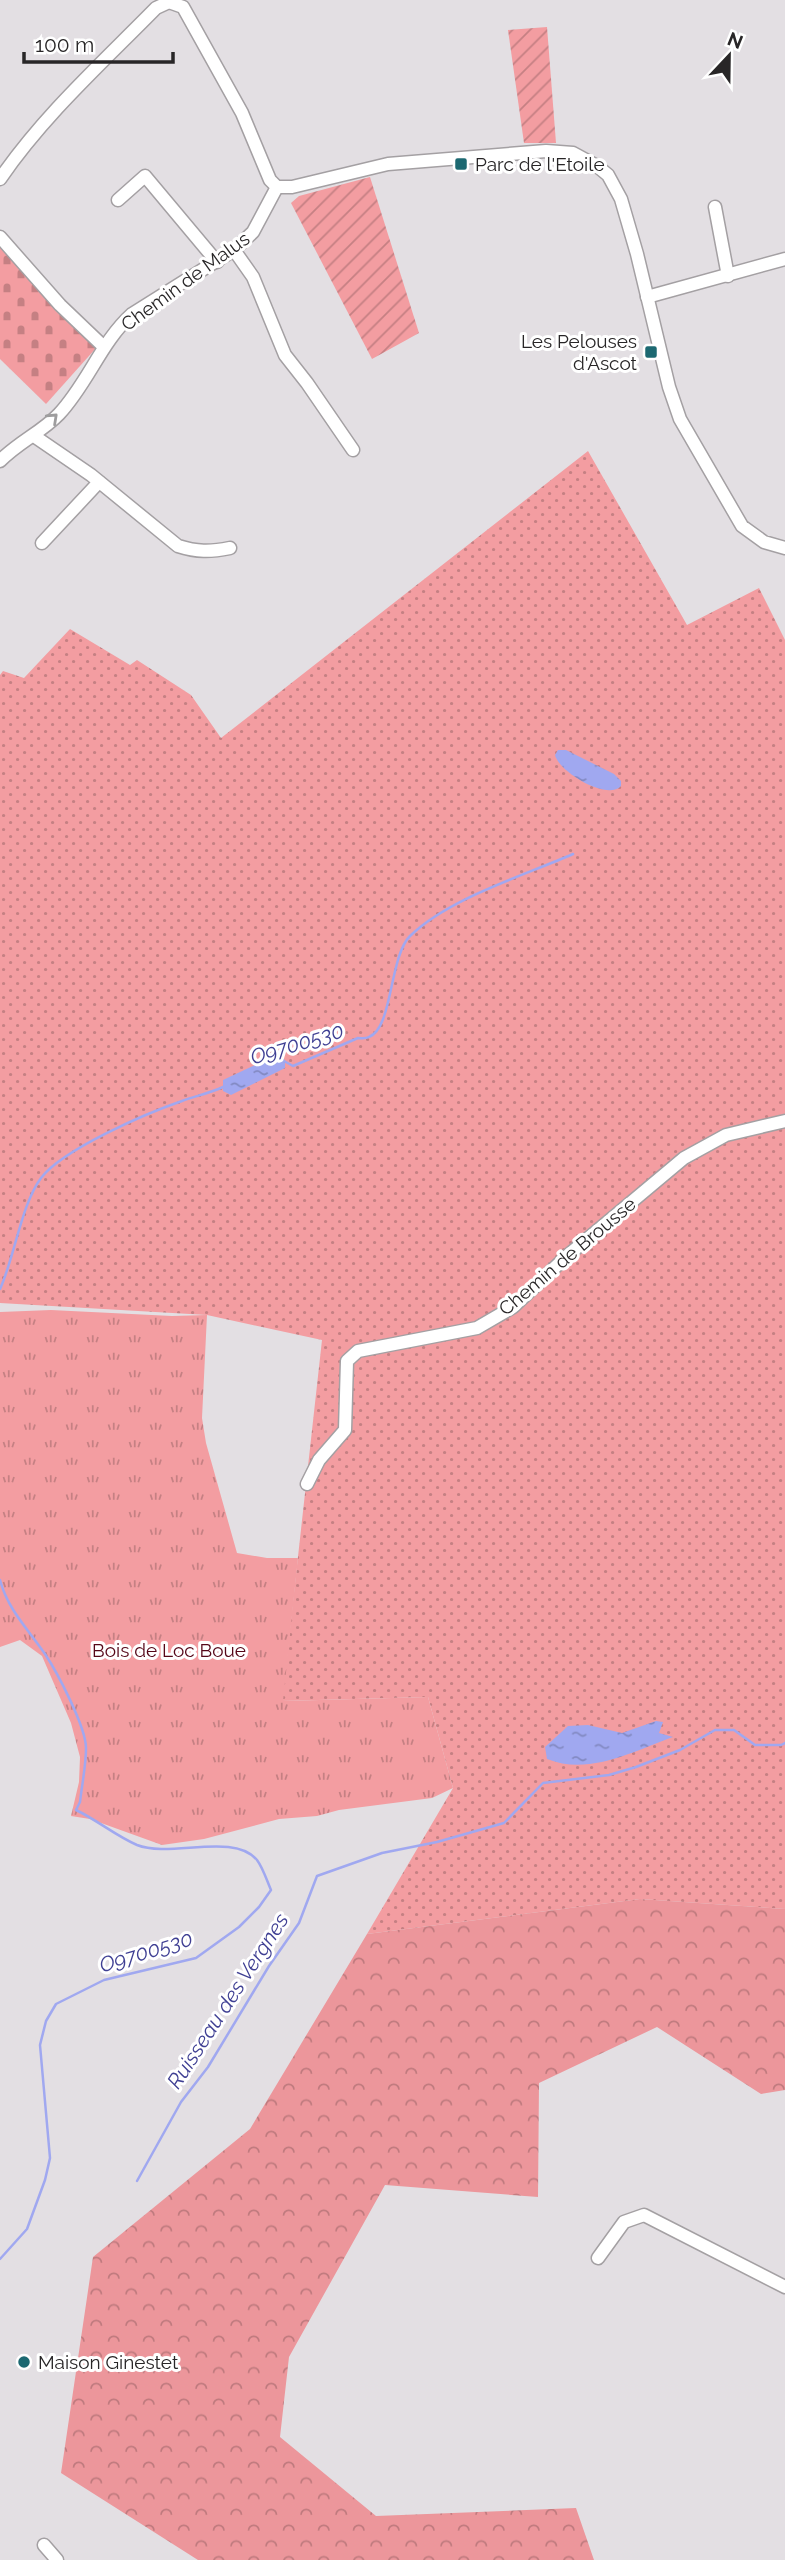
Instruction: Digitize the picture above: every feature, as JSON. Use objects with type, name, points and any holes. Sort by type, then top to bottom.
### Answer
[{"type":"street","points":[[0,179],[36,131],[114,49],[156,8],[174,1],[183,7],[204,43],[242,113],[270,180],[277,187],[292,187],[388,164],[561,151],[586,158],[607,175],[615,186],[630,229],[669,387],[689,437],[741,526],[764,542],[785,548]]},
{"type":"street","points":[[118,200],[145,176],[217,262]]},
{"type":"street","name":"Chemin de Malus","points":[[0,461],[59,414],[84,382],[118,327],[132,314],[217,262],[253,232],[277,187]]},
{"type":"street","points":[[715,207],[728,275]]},
{"type":"street","points":[[0,237],[60,305],[104,347]]},
{"type":"street","points":[[234,250],[253,277],[285,355],[353,450]]},
{"type":"street","points":[[647,297],[785,259]]},
{"type":"street","points":[[34,436],[99,482],[178,545],[194,551],[211,552],[230,548]]},
{"type":"street","points":[[42,543],[99,482]]},
{"type":"street","name":"Chemin de Brousse","points":[[307,1484],[319,1460],[345,1430],[347,1361],[358,1351],[477,1328],[513,1307],[567,1256],[684,1158],[726,1135],[785,1121]]},
{"type":"street","points":[[598,2258],[624,2222],[644,2215],[785,2287]]},
{"type":"street","points":[[44,2545],[57,2560]]},
{"type":"green space","points":[[547,27],[556,143],[524,143],[508,30]]},
{"type":"green space","points":[[370,177],[419,333],[372,359],[291,203],[299,196]]},
{"type":"green space","points":[[0,247],[97,347],[46,404],[0,359]]},
{"type":"green space","points":[[588,451],[687,625],[759,588],[785,640],[785,1909],[640,1899],[367,1934],[453,1788],[428,1697],[282,1701],[322,1340],[207,1315],[0,1303],[0,675],[3,671],[24,678],[70,629],[130,665],[137,660],[191,695],[221,738]]},
{"type":"green space","name":"Bois de Loc Boue","points":[[51,1310],[172,1316],[207,1315],[202,1418],[206,1443],[237,1553],[267,1558],[298,1558],[283,1701],[428,1697],[453,1788],[432,1798],[339,1810],[317,1816],[279,1819],[204,1839],[162,1845],[90,1819],[71,1816],[79,1782],[80,1757],[71,1723],[42,1656],[20,1640],[0,1647],[0,1312]]},
{"type":"green space","points":[[640,1899],[785,1909],[785,2090],[761,2094],[657,2027],[539,2083],[538,2197],[385,2185],[289,2357],[280,2437],[376,2516],[576,2508],[594,2560],[198,2560],[61,2473],[93,2257],[250,2129],[367,1934]]},
{"type":"water","points":[[558,750],[566,750],[614,774],[621,781],[621,786],[614,790],[605,790],[584,782],[558,762],[555,755]]},
{"type":"water","points":[[278,1054],[285,1060],[285,1068],[231,1095],[223,1091],[223,1080]]},
{"type":"water","points":[[656,1721],[663,1722],[659,1733],[673,1737],[627,1755],[595,1763],[563,1764],[547,1759],[545,1747],[568,1726],[588,1725],[622,1733]]},
{"type":"waterway","name":"O9700530","points":[[284,1061],[293,1066],[358,1038],[369,1037],[377,1031],[387,1007],[403,946],[426,922],[466,899],[573,854]]},
{"type":"waterway","name":"O9700530","points":[[0,1289],[28,1202],[41,1178],[52,1167],[67,1155],[128,1123],[223,1087]]},
{"type":"waterway","name":"O9700530","points":[[0,1580],[13,1610],[56,1673],[85,1739],[86,1755],[80,1802],[76,1810],[137,1845],[166,1849],[218,1846],[247,1852],[259,1863],[271,1890],[239,1927],[196,1958],[104,1980],[56,2004],[46,2021],[40,2045],[50,2158],[27,2229],[0,2259]]},
{"type":"waterway","name":"Ruisseau des Vergnes","points":[[137,2181],[181,2102],[208,2067],[269,1966],[299,1923],[317,1876],[382,1853],[437,1842],[504,1823],[543,1783],[609,1775],[636,1767],[680,1750],[715,1730],[734,1730],[755,1745],[785,1743]]},
{"type":"place","name":"Parc de l'Etoile","points":[[461,164]]},
{"type":"place","name":"Les Pelouses d'Ascot","points":[[651,352]]},
{"type":"place","name":"Maison Ginestet","points":[[24,2362]]}]
